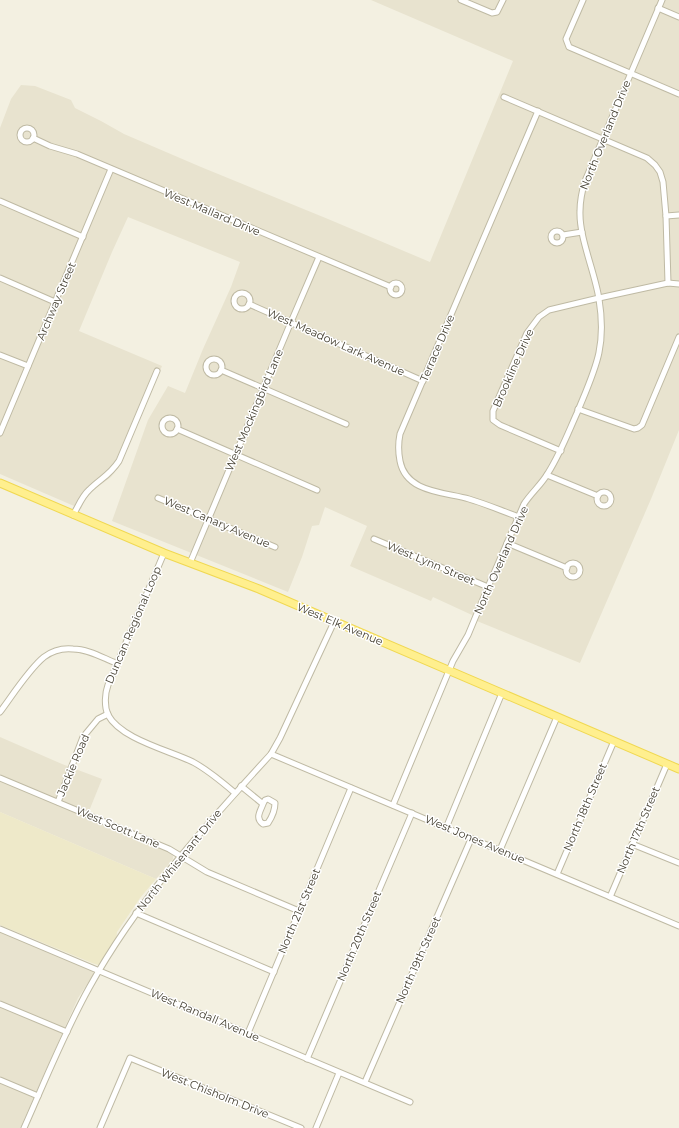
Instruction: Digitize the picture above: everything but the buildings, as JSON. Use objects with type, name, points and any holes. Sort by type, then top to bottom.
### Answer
[{"type":"main road","name":"West Elk Avenue","points":[[0,484],[164,553],[259,589],[679,769]]},
{"type":"street","points":[[461,0],[492,13],[497,12],[503,0]]},
{"type":"street","points":[[583,0],[566,39],[571,48],[679,94]]},
{"type":"street","name":"North Overland Drive","points":[[449,671],[468,635],[507,543],[530,494],[547,475],[561,451],[593,376],[599,358],[602,337],[602,320],[599,298],[582,232],[579,213],[580,198],[585,181],[662,0]]},
{"type":"street","points":[[658,8],[679,17]]},
{"type":"street","points":[[504,97],[648,158],[655,165],[660,172],[663,182],[666,216],[668,283]]},
{"type":"street","name":"Terrace Drive","points":[[519,517],[468,499],[423,488],[412,481],[405,474],[400,465],[398,444],[400,434],[538,112]]},
{"type":"street","name":"West Mallard Drive","points":[[33,138],[50,146],[77,154],[391,287]]},
{"type":"street","name":"Archway Street","points":[[0,434],[111,169]]},
{"type":"street","points":[[0,201],[83,237]]},
{"type":"street","points":[[666,216],[679,215]]},
{"type":"street","points":[[564,235],[582,232]]},
{"type":"street","name":"West Mockingbird Lane","points":[[190,563],[319,257]]},
{"type":"street","points":[[0,278],[56,302]]},
{"type":"street","name":"Brookline Drive","points":[[561,451],[500,425],[493,420],[494,411],[527,333],[536,321],[549,310],[668,283],[679,284]]},
{"type":"street","name":"West Meadow Lark Avenue","points":[[249,304],[423,381]]},
{"type":"street","points":[[578,409],[634,429],[638,428],[642,425],[679,337]]},
{"type":"street","points":[[0,354],[28,366]]},
{"type":"street","points":[[221,370],[346,424]]},
{"type":"street","points":[[74,515],[87,490],[113,471],[119,461],[157,371]]},
{"type":"street","points":[[177,429],[317,490]]},
{"type":"street","points":[[547,475],[598,496]]},
{"type":"street","name":"West Canary Avenue","points":[[158,498],[209,518],[275,547]]},
{"type":"street","name":"West Lynn Street","points":[[374,539],[488,587]]},
{"type":"street","points":[[507,543],[567,568]]},
{"type":"street","name":"Duncan Regional Loop","points":[[108,714],[105,693],[108,684],[164,553]]},
{"type":"street","name":"North Whisenant Drive","points":[[24,1128],[67,1032],[99,970],[136,912],[163,876],[241,786],[271,754],[280,738],[334,622]]},
{"type":"street","points":[[0,712],[35,667],[45,657],[54,652],[73,648],[85,650],[116,663]]},
{"type":"street","points":[[393,805],[449,671]]},
{"type":"street","points":[[446,828],[502,693]]},
{"type":"street","points":[[108,714],[118,728],[129,735],[207,770],[235,793]]},
{"type":"street","name":"Jackie Road","points":[[58,802],[83,737],[98,719],[108,714]]},
{"type":"street","points":[[500,850],[557,717]]},
{"type":"street","name":"North 18th Street","points":[[557,874],[614,741]]},
{"type":"street","name":"West Jones Avenue","points":[[271,754],[679,926]]},
{"type":"street","name":"North 17th Street","points":[[610,897],[667,764]]},
{"type":"street","name":"West Scott Lane","points":[[0,778],[169,848],[207,872],[299,911]]},
{"type":"street","points":[[241,786],[263,804]]},
{"type":"street","name":"North 21st Street","points":[[248,1033],[351,788]]},
{"type":"street","points":[[268,799],[275,803],[272,818],[268,823],[263,824],[259,821],[258,817],[263,804],[265,800],[268,799]]},
{"type":"street","name":"North 20th Street","points":[[307,1059],[412,813]]},
{"type":"street","name":"North 19th Street","points":[[364,1082],[471,839]]},
{"type":"street","points":[[632,844],[679,863]]},
{"type":"street","points":[[136,912],[274,972]]},
{"type":"street","name":"West Randall Avenue","points":[[0,928],[410,1102]]},
{"type":"street","points":[[0,1004],[67,1032]]},
{"type":"street","name":"West Chisholm Drive","points":[[101,1127],[130,1058],[301,1128]]},
{"type":"street","points":[[316,1128],[339,1073]]},
{"type":"street","points":[[0,1080],[38,1096]]},
{"type":"street","points":[[101,1127],[108,1128]]},
{"type":"shaded area","points":[[371,0],[679,0],[679,430],[651,499],[580,663],[477,621],[472,615],[433,597],[431,601],[350,566],[367,526],[325,507],[319,525],[312,526],[288,592],[112,521],[148,420],[168,386],[185,393],[231,287],[240,262],[128,217],[79,331],[162,366],[118,468],[111,477],[91,492],[84,501],[81,509],[0,474],[0,128],[11,99],[21,85],[35,86],[71,100],[75,108],[124,134],[430,262],[513,61]]},
{"type":"shaded area","points":[[0,737],[62,764],[102,779],[87,816],[171,852],[173,859],[156,879],[0,812]]},
{"type":"shaded area","points":[[0,812],[156,879],[140,898],[117,932],[116,941],[101,964],[98,965],[92,963],[0,925]]},
{"type":"shaded area","points":[[0,931],[92,969],[93,972],[93,975],[78,998],[20,1128],[0,1128]]}]
